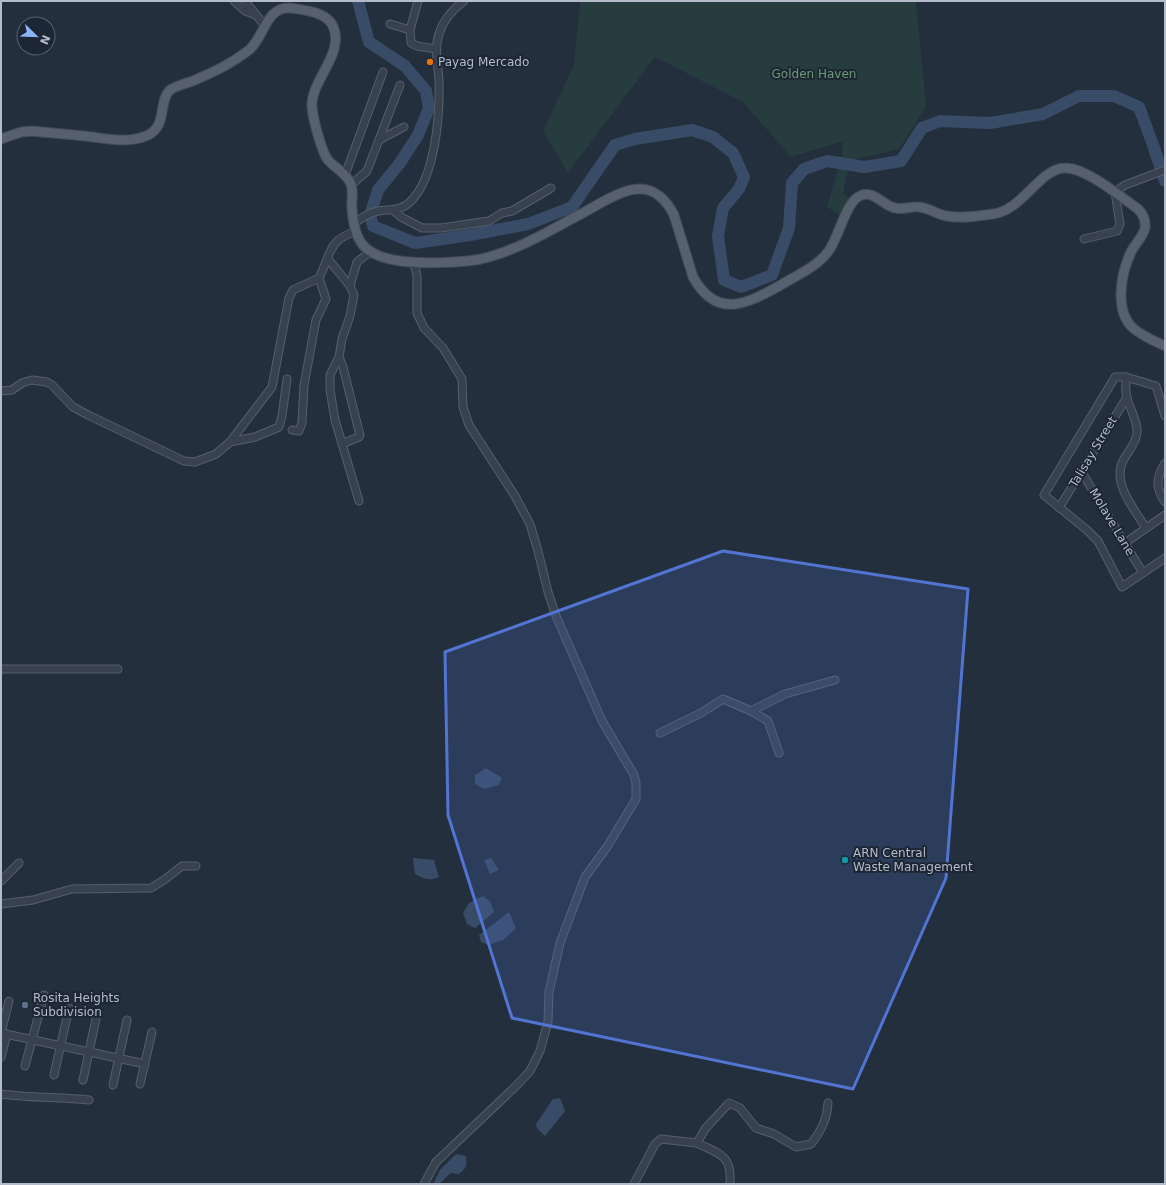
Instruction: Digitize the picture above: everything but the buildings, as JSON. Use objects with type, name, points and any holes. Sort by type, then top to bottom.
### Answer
[{"type":"main road","points":[[1,139],[21,132],[113,140],[136,139],[150,134],[161,118],[166,95],[170,90],[176,86],[197,80],[239,56],[256,43],[265,26],[275,12],[288,8],[325,17],[334,26],[335,39],[333,52],[314,94],[311,107],[324,155],[329,162],[345,175],[351,185],[354,228],[364,248],[370,252],[392,260],[414,262],[482,258],[510,249],[553,230],[621,194],[637,188],[645,189],[659,195],[674,215],[693,277],[698,285],[716,301],[725,304],[739,304],[760,297],[822,259],[832,247],[851,205],[861,195],[872,195],[893,208],[899,209],[907,207],[921,207],[953,217],[997,214],[1011,208],[1045,177],[1060,169],[1066,168],[1081,172],[1115,192],[1141,212],[1144,218],[1145,226],[1143,233],[1131,253],[1126,267],[1121,294],[1123,311],[1133,328],[1165,346]]},
{"type":"street","points":[[234,1],[245,11],[256,16]]},
{"type":"street","points":[[245,1],[265,26]]},
{"type":"street","points":[[418,1],[410,30],[410,43],[417,46],[436,49]]},
{"type":"street","points":[[1,391],[12,390],[22,383],[32,380],[47,382],[73,407],[184,460],[195,462],[216,454],[230,442],[272,387],[288,298],[293,290],[319,278],[328,259],[331,248],[336,241],[348,234],[365,216],[377,211],[393,210],[405,206],[411,202],[421,190],[428,173],[438,122],[439,83],[436,49],[438,35],[444,20],[454,8],[464,1]]},
{"type":"street","points":[[390,24],[410,30]]},
{"type":"street","points":[[345,175],[383,72]]},
{"type":"street","points":[[351,185],[367,171],[400,85]]},
{"type":"street","points":[[379,140],[404,127]]},
{"type":"street","points":[[1084,239],[1117,230],[1120,224],[1115,192],[1125,185],[1165,170]]},
{"type":"street","points":[[393,210],[400,217],[422,228],[441,228],[489,221],[502,213],[512,211],[551,188]]},
{"type":"street","points":[[350,286],[357,262],[370,252]]},
{"type":"street","points":[[328,259],[350,286],[354,295],[342,339],[339,357],[330,375],[330,390],[335,420],[359,501]]},
{"type":"street","points":[[414,262],[417,276],[416,313],[424,328],[442,348],[462,379],[463,406],[469,424],[515,496],[530,524],[556,616],[602,721],[634,775],[636,783],[636,799],[585,877],[573,907],[560,943],[549,992],[548,1022],[540,1051],[530,1070],[515,1087],[436,1162],[424,1184]]},
{"type":"street","points":[[292,430],[299,431],[302,423],[304,385],[316,320],[326,299],[319,278]]},
{"type":"street","points":[[339,357],[343,367],[360,435],[359,437],[342,444]]},
{"type":"street","points":[[1165,416],[1163,402],[1156,386],[1126,377],[1117,376],[1113,379],[1044,495],[1087,530],[1098,541],[1122,587],[1165,558]]},
{"type":"street","points":[[1126,377],[1126,397],[1135,420],[1137,434],[1122,463],[1120,474],[1127,497],[1146,528]]},
{"type":"street","points":[[230,442],[254,437],[279,427],[282,416],[286,379]]},
{"type":"street","name":"Talisay Street","points":[[1059,508],[1126,397]]},
{"type":"street","points":[[1165,463],[1159,476],[1158,492],[1165,502]]},
{"type":"street","name":"Molave Lane","points":[[1081,471],[1143,573]]},
{"type":"street","points":[[1125,543],[1165,515]]},
{"type":"street","points":[[1,669],[118,669]]},
{"type":"street","points":[[750,711],[785,694],[835,680]]},
{"type":"street","points":[[660,732],[701,713],[723,699],[768,721],[779,753]]},
{"type":"street","points":[[1,881],[19,863]]},
{"type":"street","points":[[1,904],[33,900],[72,889],[151,888],[182,866],[196,866]]},
{"type":"street","points":[[25,1066],[44,995]]},
{"type":"street","points":[[9,1001],[1,1033],[144,1064]]},
{"type":"street","points":[[54,1075],[69,1008]]},
{"type":"street","points":[[82,1080],[97,1014]]},
{"type":"street","points":[[113,1085],[127,1020]]},
{"type":"street","points":[[140,1084],[152,1032]]},
{"type":"street","points":[[2,1057],[7,1034]]},
{"type":"street","points":[[1,1094],[63,1097],[89,1100]]},
{"type":"street","points":[[697,1143],[705,1129],[729,1103],[740,1108],[756,1128],[774,1134],[796,1147],[811,1144],[821,1131],[828,1103]]},
{"type":"street","points":[[634,1184],[655,1144],[661,1139],[697,1143],[722,1155],[729,1163],[730,1184]]},
{"type":"highlighted area","points":[[723,551],[968,589],[946,878],[853,1089],[512,1018],[448,815],[445,652]]},
{"type":"green space","name":"Golden Haven","points":[[580,1],[916,1],[926,107],[899,149],[849,161],[843,194],[856,202],[845,218],[827,207],[842,155],[843,141],[791,157],[743,102],[655,57],[568,173],[543,131],[574,65]]},
{"type":"water","points":[[486,768],[502,778],[499,785],[484,789],[475,784],[475,775]]},
{"type":"water","points":[[413,858],[434,860],[439,877],[427,879],[415,874]]},
{"type":"water","points":[[491,858],[499,870],[490,874],[484,860]]},
{"type":"water","points":[[483,896],[490,901],[494,912],[475,928],[467,924],[463,913],[469,903]]},
{"type":"water","points":[[509,912],[516,928],[503,940],[488,945],[481,942],[479,935]]},
{"type":"water","points":[[560,1098],[565,1111],[545,1136],[537,1128],[536,1124],[553,1099]]},
{"type":"water","points":[[456,1154],[466,1156],[465,1168],[459,1174],[451,1173],[439,1184],[433,1184],[440,1170]]},
{"type":"waterway","points":[[358,1],[369,42],[405,66],[426,91],[429,108],[418,135],[400,163],[378,190],[370,215],[373,226],[415,243],[470,235],[528,224],[572,207],[615,145],[635,139],[692,130],[713,137],[733,153],[744,177],[739,189],[723,208],[718,236],[724,280],[741,287],[772,275],[789,228],[792,183],[804,169],[827,161],[864,167],[901,161],[922,128],[940,121],[990,123],[1043,114],[1079,96],[1114,96],[1139,107],[1165,181]]},
{"type":"place","name":"Payag Mercado","points":[[430,62]]},
{"type":"place","name":"ARN Central Waste Management","points":[[845,860]]},
{"type":"place","name":"Rosita Heights Subdivision","points":[[25,1005]]}]
